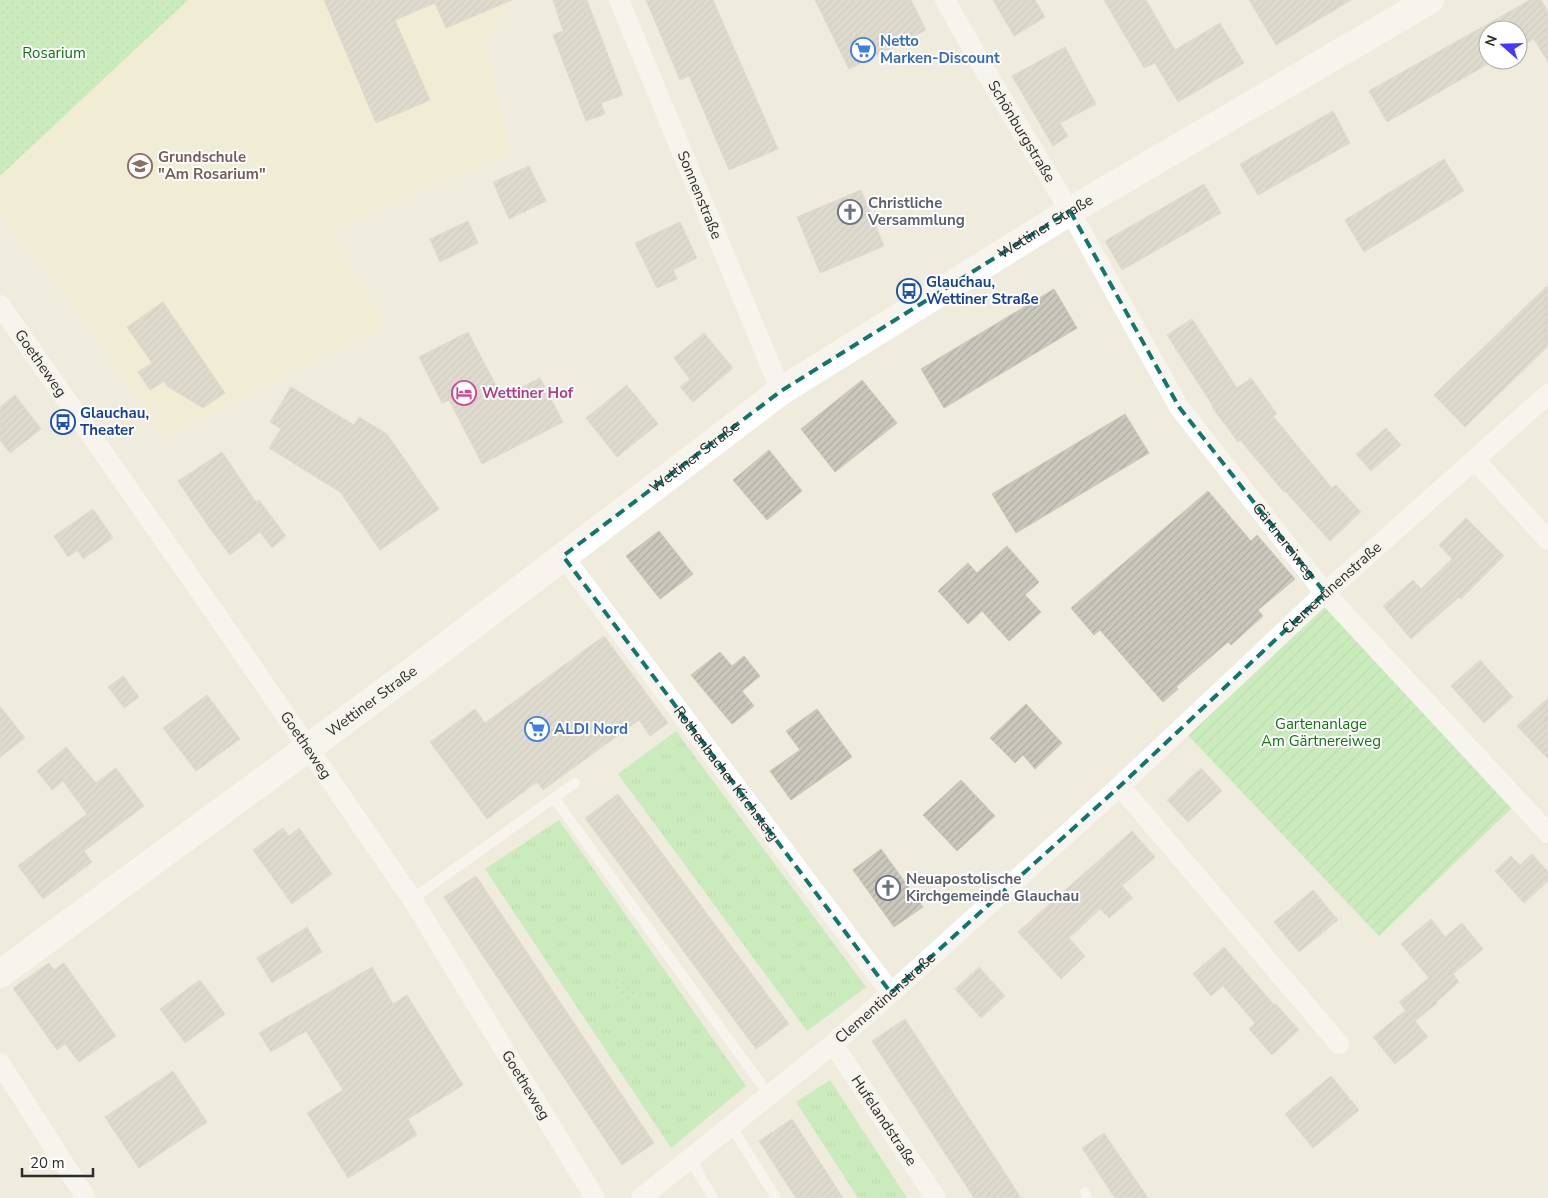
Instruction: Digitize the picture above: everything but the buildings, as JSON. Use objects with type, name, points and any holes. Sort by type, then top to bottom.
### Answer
[{"type":"street","name":"Sonnenstraße","points":[[619,0],[781,391]]},
{"type":"street","name":"Schönburgstraße","points":[[945,0],[984,69],[1070,211]]},
{"type":"street","name":"Wettiner Straße","points":[[0,974],[418,667],[781,391],[1070,211],[1430,0]]},
{"type":"street","name":"Gärtnereiweg","points":[[1070,211],[1178,407],[1325,593],[1548,833]]},
{"type":"street","name":"Goetheweg","points":[[0,304],[412,899],[595,1198]]},
{"type":"street","name":"Clementinenstraße","points":[[641,1198],[833,1044],[891,993],[1120,786],[1325,593],[1548,394]]},
{"type":"street","points":[[1475,460],[1548,540]]},
{"type":"street","name":"Rothenbacher Kirchsteig","points":[[563,556],[891,993]]},
{"type":"street","points":[[1120,786],[1339,1044]]},
{"type":"street","name":"Hufelandstraße","points":[[833,1044],[936,1198]]},
{"type":"street","points":[[0,1063],[86,1198]]},
{"type":"lane","points":[[412,899],[575,783]]},
{"type":"lane","points":[[554,798],[769,1095]]},
{"type":"lane","points":[[730,1126],[776,1198]]},
{"type":"lane","points":[[690,1159],[714,1198]]},
{"type":"highlighted area","points":[[1070,211],[1179,407],[1325,593],[1120,786],[891,993],[563,556],[781,391]]},
{"type":"shaded area","name":"Grundschule \"Am Rosarium\"","points":[[188,0],[512,0],[483,43],[510,151],[331,231],[384,325],[162,437],[81,316],[0,214],[0,176]]},
{"type":"green space","name":"Rosarium","points":[[0,0],[188,0],[0,176]]},
{"type":"green space","name":"Gartenanlage Am Gärtnereiweg","points":[[1325,593],[1519,801],[1379,936],[1181,728]]},
{"type":"green space","points":[[676,731],[866,987],[807,1031],[618,774]]},
{"type":"green space","points":[[559,820],[746,1086],[671,1148],[485,869]]},
{"type":"green space","points":[[630,977],[640,992],[623,1003],[613,989]]},
{"type":"green space","points":[[830,1080],[907,1198],[858,1198],[796,1102]]},
{"type":"place","name":"Netto Marken-Discount","points":[[863,50]]},
{"type":"place","name":"Grundschule \"Am Rosarium\"","points":[[140,166]]},
{"type":"place","name":"Christliche Versammlung","points":[[850,212]]},
{"type":"place","name":"Glauchau, Wettiner Straße","points":[[909,291]]},
{"type":"place","name":"Wettiner Hof","points":[[464,393]]},
{"type":"place","name":"Glauchau, Theater","points":[[63,422]]},
{"type":"place","name":"ALDI Nord","points":[[537,729]]},
{"type":"place","name":"Neuapostolische Kirchgemeinde Glauchau","points":[[888,888]]}]
